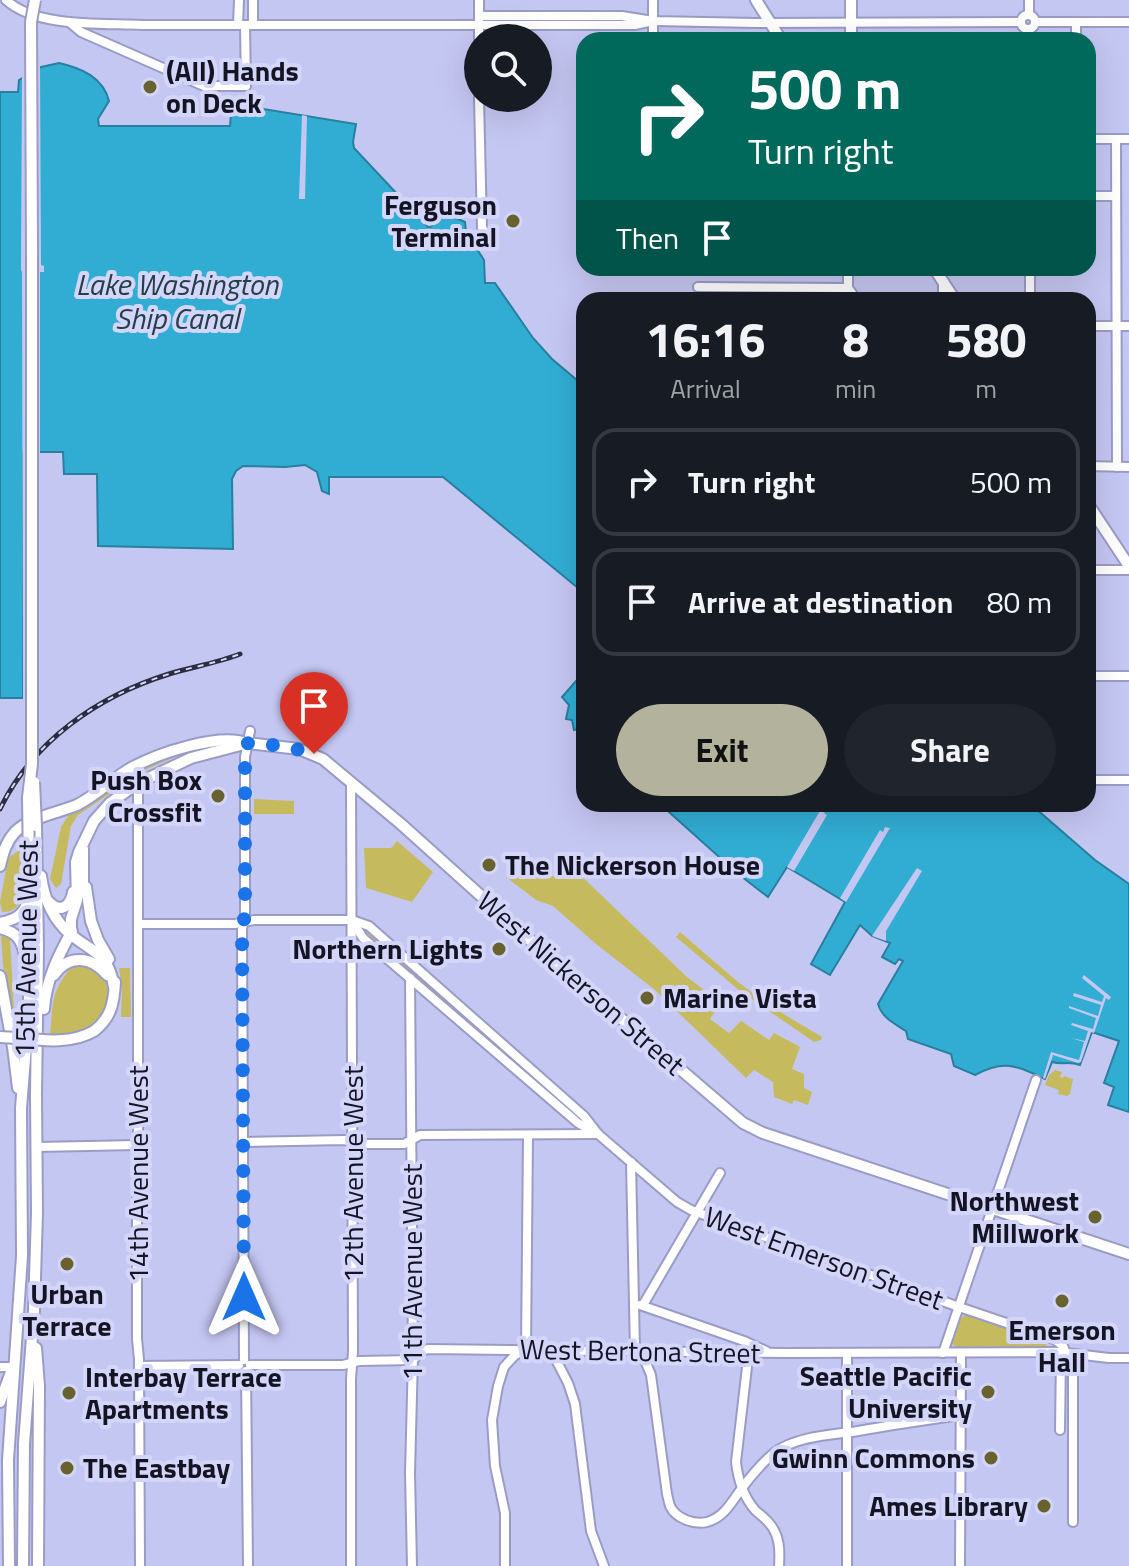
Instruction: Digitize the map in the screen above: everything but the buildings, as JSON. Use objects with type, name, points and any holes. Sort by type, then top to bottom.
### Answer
[{"type":"main road","name":"15th Avenue West","points":[[9,1566],[8,1460],[22,1249],[21,1108],[29,984],[29,890],[35,867],[28,797],[32,764],[31,0]]},
{"type":"main road","points":[[756,0],[776,32]]},
{"type":"main road","points":[[851,0],[851,32]]},
{"type":"main road","points":[[939,276],[949,292]]},
{"type":"main road","points":[[1096,516],[1129,568]]},
{"type":"main road","points":[[0,866],[4,847],[15,832],[26,824],[81,803],[133,767],[164,753],[197,745],[235,739],[248,743]]},
{"type":"main road","name":"West Nickerson Street","points":[[80,878],[82,844],[89,828],[104,808],[138,783],[191,758],[248,743],[284,746],[314,754],[401,824],[540,949],[743,1123],[763,1133],[1129,1254]]},
{"type":"main road","name":"15th Avenue West","points":[[23,1566],[24,1444],[37,1227],[38,963],[36,796],[32,764]]},
{"type":"main road","points":[[35,867],[52,914],[71,934],[102,957],[114,987]]},
{"type":"main road","points":[[44,893],[53,906],[64,907],[72,900],[80,878]]},
{"type":"main road","points":[[36,1078],[47,986],[81,912],[80,878]]},
{"type":"main road","points":[[0,1037],[70,1040],[94,1031],[111,1011],[115,979],[91,921],[80,878]]},
{"type":"main road","points":[[0,925],[21,915],[29,890]]},
{"type":"main road","points":[[0,925],[14,932],[21,940],[29,984]]},
{"type":"main road","points":[[47,986],[62,966],[81,960],[99,966],[114,987]]},
{"type":"main road","points":[[0,976],[21,1108]]},
{"type":"main road","points":[[34,1310],[39,1386],[38,1566]]},
{"type":"main road","points":[[0,1402],[14,1367]]},
{"type":"street","points":[[6,0],[24,13],[68,21],[142,25],[463,25],[480,20],[502,26],[635,25],[653,21],[1129,22]]},
{"type":"street","points":[[239,0],[246,25]]},
{"type":"street","points":[[68,21],[81,32],[204,86],[246,86],[246,25],[253,0]]},
{"type":"street","points":[[479,0],[480,24]]},
{"type":"street","points":[[653,0],[653,32]]},
{"type":"street","points":[[1029,0],[1029,32]]},
{"type":"street","points":[[1076,22],[1076,32]]},
{"type":"street","points":[[479,112],[482,228],[492,243]]},
{"type":"street","points":[[1096,139],[1129,139]]},
{"type":"street","points":[[1116,139],[1117,467]]},
{"type":"street","points":[[1096,196],[1116,196]]},
{"type":"street","points":[[848,276],[851,292]]},
{"type":"street","points":[[943,283],[943,292]]},
{"type":"street","points":[[698,287],[848,288]]},
{"type":"street","points":[[1096,326],[1129,326]]},
{"type":"street","points":[[1096,466],[1129,467]]},
{"type":"street","points":[[1096,570],[1129,568]]},
{"type":"street","points":[[1096,676],[1129,676]]},
{"type":"street","points":[[248,1566],[242,929],[245,757],[250,731]]},
{"type":"street","points":[[1096,780],[1129,780]]},
{"type":"street","name":"12th Avenue West","points":[[351,782],[351,1566]]},
{"type":"street","name":"14th Avenue West","points":[[138,783],[137,1339],[140,1566]]},
{"type":"street","points":[[139,924],[352,920]]},
{"type":"street","name":"West Emerson Street","points":[[352,920],[363,938],[578,1123],[598,1134],[677,1202],[697,1212],[1054,1339],[1059,1342],[1063,1353]]},
{"type":"street","name":"West Emerson Street","points":[[352,920],[369,926],[584,1116],[598,1134]]},
{"type":"street","name":"11th Avenue West","points":[[410,978],[412,1566]]},
{"type":"street","points":[[943,1353],[1036,1080]]},
{"type":"street","points":[[243,1142],[344,1140],[352,1143],[404,1144],[420,1135],[598,1134]]},
{"type":"street","points":[[505,1566],[505,1513],[495,1466],[492,1420],[504,1367],[515,1355],[526,1350],[528,1136]]},
{"type":"street","points":[[36,1147],[138,1145]]},
{"type":"street","points":[[631,1162],[639,1305],[635,1351],[646,1363],[651,1375],[667,1494],[670,1506],[682,1518],[706,1522],[718,1517],[765,1462],[791,1443],[961,1415]]},
{"type":"street","points":[[639,1305],[720,1173]]},
{"type":"street","points":[[639,1305],[771,1353]]},
{"type":"street","name":"West Bertona Street","points":[[139,1366],[343,1365],[359,1361],[413,1360],[428,1349],[1063,1353],[1129,1358]]},
{"type":"street","points":[[551,1350],[575,1404],[591,1531],[604,1566]]},
{"type":"street","points":[[747,1352],[736,1462],[741,1489],[777,1535],[779,1566]]},
{"type":"street","points":[[847,1353],[847,1566]]},
{"type":"street","points":[[960,1566],[961,1353]]},
{"type":"street","points":[[1060,1430],[1063,1353]]},
{"type":"street","points":[[1073,1361],[1073,1522]]},
{"type":"street","points":[[0,1367],[14,1367]]},
{"type":"shaded area","points":[[195,748],[145,770],[78,815],[71,826],[61,884],[56,888],[50,879],[61,827],[72,810],[130,772]]},
{"type":"shaded area","points":[[254,799],[294,801],[294,814],[254,814]]},
{"type":"shaded area","points":[[397,841],[433,872],[412,902],[366,888],[364,848],[391,848]]},
{"type":"shaded area","points":[[21,849],[21,901],[13,910],[2,912],[0,902],[8,858]]},
{"type":"shaded area","points":[[516,864],[539,876],[576,871],[687,977],[721,1003],[710,1019],[729,1033],[741,1021],[769,1040],[774,1033],[800,1047],[792,1069],[804,1074],[804,1088],[812,1092],[808,1105],[794,1100],[792,1104],[774,1097],[773,1082],[754,1070],[746,1078],[655,990],[553,906],[536,900],[506,877]]},
{"type":"shaded area","points":[[362,929],[394,951],[467,1015],[463,1020]]},
{"type":"shaded area","points":[[680,932],[738,982],[770,1006],[822,1037],[821,1040],[814,1042],[740,991],[676,937]]},
{"type":"shaded area","points":[[1,935],[10,938],[15,1028],[3,966]]},
{"type":"shaded area","points":[[71,964],[90,966],[99,972],[108,990],[107,1000],[91,1026],[74,1033],[50,1034],[56,992]]},
{"type":"shaded area","points":[[119,968],[130,968],[131,1017],[121,1017]]},
{"type":"shaded area","points":[[1055,1070],[1062,1072],[1060,1077],[1073,1079],[1067,1096],[1045,1085]]},
{"type":"shaded area","points":[[967,1314],[1040,1338],[1047,1345],[1043,1348],[958,1349],[952,1341],[960,1318]]},
{"type":"water","name":"Lake Washington Ship Canal","points":[[59,63],[83,71],[102,86],[109,101],[98,119],[99,126],[230,126],[231,113],[243,111],[244,106],[356,124],[354,148],[429,228],[445,213],[465,222],[466,232],[484,260],[485,283],[495,283],[533,338],[576,379],[576,586],[443,477],[329,477],[329,494],[322,491],[317,472],[305,465],[243,466],[232,479],[233,549],[98,546],[97,474],[64,474],[63,452],[23,452],[23,698],[0,698],[0,92],[18,92],[19,80],[41,67]]},
{"type":"water","points":[[576,681],[576,730],[572,720],[566,719],[569,705],[562,697]]},
{"type":"water","points":[[669,812],[1040,812],[1095,860],[1129,884],[1129,1112],[1108,1105],[1114,1087],[1104,1083],[1119,1041],[1092,1032],[1080,1065],[1052,1062],[1045,1079],[1011,1066],[995,1067],[975,1075],[954,1066],[951,1054],[908,1039],[906,1031],[880,1009],[878,1004],[903,961],[899,959],[895,964],[882,957],[890,943],[872,936],[860,925],[830,975],[811,964],[845,902],[787,867],[768,897]]},
{"type":"pier","points":[[40,63],[41,265],[44,272],[40,272],[40,456],[27,456],[27,698],[23,702],[22,74]]},
{"type":"pier","points":[[302,115],[307,116],[305,199],[299,199]]},
{"type":"pier","points":[[819,812],[825,812],[827,815],[794,871],[787,867]]},
{"type":"pier","points":[[885,827],[890,828],[846,902],[840,898],[880,830],[883,832]]},
{"type":"pier","points":[[917,868],[922,871],[886,931],[886,941],[872,936]]},
{"type":"pier","points":[[1084,975],[1111,997],[1109,1000],[1106,998],[1081,1062],[1053,1055],[1045,1079],[1051,1052],[1079,1060],[1084,1042],[1071,1038],[1085,1041],[1088,1031],[1072,1023],[1093,1029],[1096,1018],[1069,1006],[1098,1016],[1101,1005],[1073,996],[1074,993],[1102,1002],[1104,996],[1082,978]]},
{"type":"waterway","points":[[843,1365],[843,1426]]},
{"type":"railway","points":[[0,809],[30,762],[49,742],[93,708],[143,683],[240,654]]},
{"type":"place","name":"(All) Hands on Deck","points":[[150,87]]},
{"type":"place","name":"Ferguson Terminal","points":[[513,221]]},
{"type":"place","name":"Push Box Crossfit","points":[[218,796]]},
{"type":"place","name":"The Nickerson House","points":[[489,865]]},
{"type":"place","name":"Northern Lights","points":[[499,949]]},
{"type":"place","name":"Marine Vista","points":[[647,998]]},
{"type":"place","name":"Northwest Millwork","points":[[1095,1217]]},
{"type":"place","name":"Urban Terrace","points":[[67,1264]]},
{"type":"place","name":"Emerson Hall","points":[[1062,1301]]},
{"type":"place","name":"Seattle Pacific University","points":[[988,1392]]},
{"type":"place","name":"Interbay Terrace Apartments","points":[[69,1393]]},
{"type":"place","name":"Gwinn Commons","points":[[991,1458]]},
{"type":"place","name":"The Eastbay","points":[[67,1468]]},
{"type":"place","name":"Ames Library","points":[[1044,1506]]},
{"type":"route","points":[[244,1297],[242,929],[245,915],[245,757],[248,743],[284,746],[314,754]]}]
